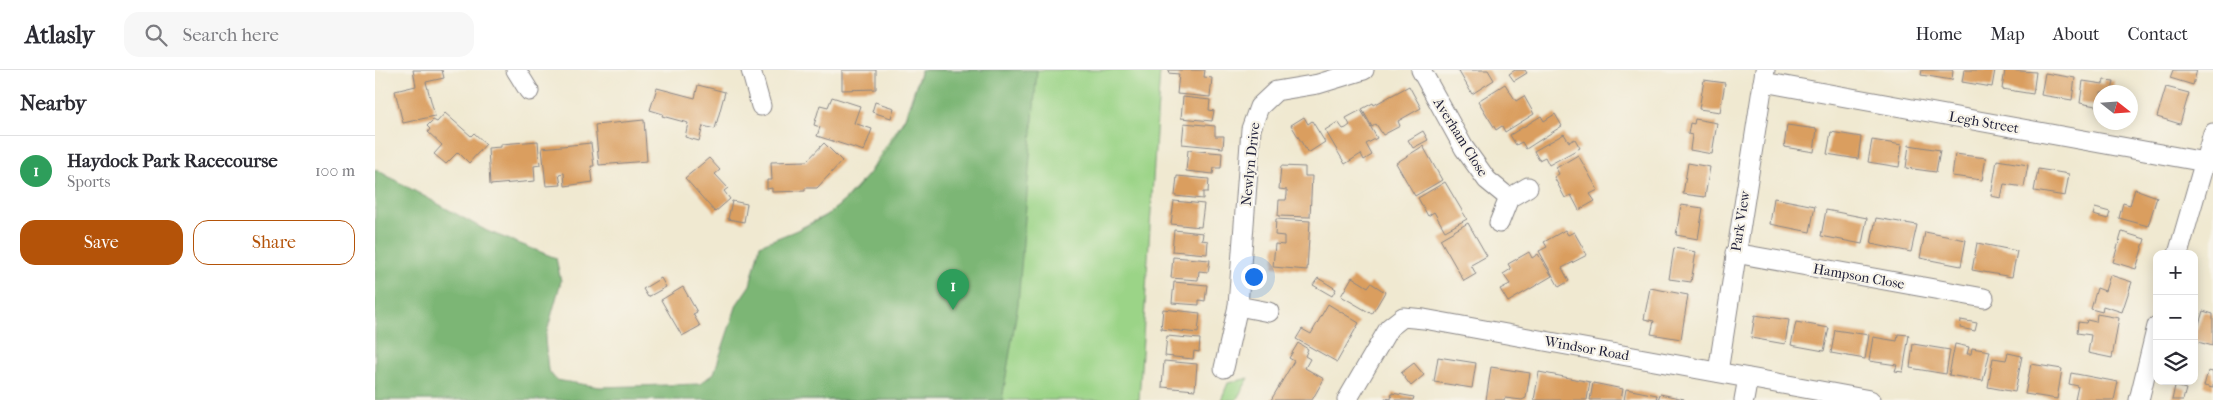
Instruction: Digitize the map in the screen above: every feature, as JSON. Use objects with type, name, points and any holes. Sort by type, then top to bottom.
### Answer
[{"type":"street","points":[[516,70],[529,91]]},
{"type":"street","points":[[751,70],[761,106]]},
{"type":"street","name":"Newlyn Drive","points":[[1224,368],[1238,306],[1251,130],[1259,107],[1277,90],[1318,84],[1364,70]]},
{"type":"street","name":"Averham Close","points":[[1421,70],[1464,148],[1487,180],[1509,198]]},
{"type":"street","name":"Legh Street","points":[[1764,76],[2205,162]]},
{"type":"street","name":"Park View","points":[[1718,372],[1764,76]]},
{"type":"street","points":[[2179,250],[2213,133]]},
{"type":"street","points":[[1499,223],[1509,198],[1528,187]]},
{"type":"street","name":"Hampson Close","points":[[1735,253],[1984,298]]},
{"type":"street","points":[[1238,306],[1269,312]]},
{"type":"street","name":"Windsor Road","points":[[1347,400],[1389,328],[1403,317],[1424,319],[1870,400]]},
{"type":"street","points":[[2139,400],[2154,340]]},
{"type":"street","points":[[1744,400],[1748,378]]},
{"type":"green space","points":[[921,70],[1160,70],[1139,400],[720,400],[797,230],[830,213],[845,200],[868,174],[905,117]]},
{"type":"green space","points":[[921,70],[1037,70],[1018,304],[1002,400],[375,400],[375,169],[487,231],[556,258],[561,281],[545,339],[548,370],[556,380],[600,387],[700,384],[714,373],[737,304],[750,285],[760,245],[800,229],[823,217],[835,209],[859,186],[890,144],[905,117]]},
{"type":"green space","points":[[1249,378],[1236,400],[1221,400],[1228,383]]},
{"type":"building","points":[[413,70],[442,70],[444,78],[426,82],[435,116],[403,123],[395,91],[416,86]]},
{"type":"building","points":[[842,70],[876,70],[876,89],[842,90]]},
{"type":"building","points":[[1169,70],[1205,70],[1204,77],[1212,78],[1210,97],[1177,94],[1179,74],[1168,73]]},
{"type":"building","points":[[1458,70],[1488,70],[1494,80],[1472,94]]},
{"type":"building","points":[[1515,70],[1525,70],[1527,73],[1514,81],[1509,74]]},
{"type":"building","points":[[1922,70],[1953,70],[1952,80],[1921,75]]},
{"type":"building","points":[[1964,70],[1995,70],[1992,87],[1962,82]]},
{"type":"building","points":[[2005,70],[2036,72],[2033,94],[2002,89]]},
{"type":"building","points":[[2173,70],[2197,70],[2193,85],[2170,78]]},
{"type":"building","points":[[2045,73],[2075,78],[2072,100],[2041,95]]},
{"type":"building","points":[[1704,80],[1725,83],[1720,112],[1699,109]]},
{"type":"building","points":[[2104,80],[2114,81],[2113,85],[2093,85],[2093,105],[2080,103],[2083,81],[2103,84]]},
{"type":"building","points":[[1505,84],[1516,101],[1524,96],[1534,114],[1505,132],[1502,126],[1496,130],[1478,101]]},
{"type":"building","points":[[698,85],[725,92],[715,129],[703,126],[699,141],[685,137],[688,123],[662,116],[663,114],[650,110],[657,88],[695,98]]},
{"type":"building","points":[[1409,86],[1421,108],[1398,121],[1400,126],[1383,135],[1376,124],[1372,127],[1362,109],[1373,103],[1374,105]]},
{"type":"building","points":[[2166,87],[2189,93],[2180,124],[2157,117]]},
{"type":"building","points":[[832,97],[860,106],[854,123],[872,129],[864,151],[817,136],[820,127],[814,125],[820,105],[828,107]]},
{"type":"building","points":[[1183,97],[1210,100],[1209,110],[1214,111],[1212,121],[1181,118]]},
{"type":"building","points":[[875,102],[894,108],[891,118],[872,112]]},
{"type":"building","points":[[1361,110],[1377,138],[1366,144],[1372,155],[1364,160],[1361,154],[1345,164],[1325,130],[1338,122],[1343,129],[1346,128],[1350,125],[1346,118]]},
{"type":"building","points":[[445,113],[471,136],[474,133],[486,144],[469,163],[458,152],[446,164],[434,154],[442,145],[428,132],[430,129],[427,126],[433,120],[437,122]]},
{"type":"building","points":[[1555,114],[1562,126],[1526,149],[1522,142],[1516,145],[1510,135],[1541,116],[1544,121]]},
{"type":"building","points":[[1304,117],[1308,124],[1312,121],[1325,142],[1308,153],[1291,125]]},
{"type":"building","points":[[1695,119],[1717,123],[1712,154],[1690,150],[1692,135],[1688,134],[1690,123],[1694,124]]},
{"type":"building","points":[[644,120],[647,161],[599,165],[595,125]]},
{"type":"building","points":[[1184,123],[1215,126],[1215,136],[1224,136],[1223,148],[1182,144]]},
{"type":"building","points":[[1787,125],[1817,129],[1814,152],[1784,147]]},
{"type":"building","points":[[1423,131],[1428,140],[1413,148],[1408,140]]},
{"type":"building","points":[[1831,132],[1861,137],[1858,159],[1827,154]]},
{"type":"building","points":[[1564,134],[1569,142],[1575,139],[1580,148],[1549,165],[1545,157],[1539,160],[1534,151]]},
{"type":"building","points":[[1872,140],[1902,145],[1899,167],[1868,162]]},
{"type":"building","points":[[538,141],[540,165],[534,166],[535,181],[490,185],[488,148],[501,147],[501,144]]},
{"type":"building","points":[[591,143],[594,166],[591,166],[593,182],[565,186],[564,173],[559,174],[561,185],[546,186],[542,148]]},
{"type":"building","points":[[824,143],[842,161],[817,188],[805,188],[805,191],[772,192],[772,188],[767,189],[767,180],[772,180],[771,162],[807,161]]},
{"type":"building","points":[[1909,145],[1940,150],[1936,172],[1906,168]]},
{"type":"building","points":[[1423,146],[1442,180],[1415,196],[1396,163]]},
{"type":"building","points":[[1188,150],[1222,153],[1221,168],[1214,168],[1213,174],[1186,171]]},
{"type":"building","points":[[1955,154],[1986,158],[1982,180],[1952,176]]},
{"type":"building","points":[[1578,155],[1598,190],[1590,194],[1595,201],[1579,210],[1571,195],[1565,198],[1554,177],[1559,174],[1556,168]]},
{"type":"building","points":[[709,158],[720,170],[715,174],[728,188],[724,191],[730,199],[715,212],[685,178]]},
{"type":"building","points":[[1997,160],[2028,165],[2024,187],[2004,184],[2001,198],[1991,196]]},
{"type":"building","points":[[1688,163],[1710,167],[1705,197],[1683,194]]},
{"type":"building","points":[[1281,166],[1305,167],[1305,176],[1312,176],[1310,217],[1278,216],[1279,200],[1286,200],[1287,195],[1287,190],[1279,189]]},
{"type":"building","points":[[2038,169],[2069,174],[2065,196],[2034,191]]},
{"type":"building","points":[[1177,176],[1209,179],[1208,192],[1203,192],[1203,199],[1175,196]]},
{"type":"building","points":[[1445,182],[1467,219],[1445,231],[1434,212],[1428,216],[1418,198]]},
{"type":"building","points":[[2135,189],[2157,197],[2148,226],[2119,218],[2123,203],[2130,205]]},
{"type":"building","points":[[1774,198],[1815,206],[1810,232],[1770,224]]},
{"type":"building","points":[[732,201],[747,204],[744,222],[728,219]]},
{"type":"building","points":[[1174,201],[1204,204],[1201,227],[1171,224]]},
{"type":"building","points":[[1681,205],[1703,208],[1698,239],[1676,235]]},
{"type":"building","points":[[2095,208],[2110,212],[2108,219],[2093,215]]},
{"type":"building","points":[[1826,210],[1867,218],[1862,244],[1821,236]]},
{"type":"building","points":[[1876,218],[1917,225],[1911,252],[1871,244]]},
{"type":"building","points":[[1276,219],[1310,221],[1307,270],[1273,267],[1275,244],[1284,245],[1284,236],[1275,235]]},
{"type":"building","points":[[1468,223],[1487,256],[1471,265],[1476,274],[1464,281],[1440,239]]},
{"type":"building","points":[[1174,230],[1203,233],[1202,240],[1208,241],[1207,254],[1172,251]]},
{"type":"building","points":[[1565,230],[1568,235],[1574,232],[1587,255],[1562,268],[1569,281],[1559,287],[1539,251],[1547,247],[1544,242]]},
{"type":"building","points":[[1925,232],[1966,240],[1961,266],[1920,258]]},
{"type":"building","points":[[2122,232],[2145,239],[2136,269],[2113,262]]},
{"type":"building","points":[[1977,243],[2017,251],[2012,277],[1972,270]]},
{"type":"building","points":[[1674,248],[1696,252],[1691,282],[1669,279]]},
{"type":"building","points":[[1529,252],[1532,258],[1538,254],[1552,276],[1508,302],[1500,289],[1510,284],[1503,274],[1511,269],[1508,264]]},
{"type":"building","points":[[1173,257],[1210,260],[1208,272],[1199,271],[1198,280],[1171,278]]},
{"type":"building","points":[[2110,275],[2132,282],[2122,312],[2103,306],[2102,312],[2091,309],[2097,288],[2105,291]]},
{"type":"building","points":[[1352,277],[1368,287],[1371,283],[1385,292],[1372,314],[1341,296]]},
{"type":"building","points":[[661,278],[666,287],[648,297],[643,289]]},
{"type":"building","points":[[1318,278],[1336,289],[1332,296],[1313,285]]},
{"type":"building","points":[[1174,282],[1207,285],[1205,301],[1199,300],[1199,305],[1172,303]]},
{"type":"building","points":[[683,287],[697,312],[693,314],[700,326],[682,336],[661,300]]},
{"type":"building","points":[[1650,288],[1688,295],[1681,339],[1651,334],[1654,321],[1644,319]]},
{"type":"building","points":[[1328,304],[1359,323],[1337,362],[1296,339],[1302,329],[1311,334]]},
{"type":"building","points":[[1163,309],[1200,313],[1198,333],[1161,329]]},
{"type":"building","points":[[2203,311],[2213,314],[2213,346],[2198,342],[2198,328]]},
{"type":"building","points":[[2097,314],[2119,318],[2112,358],[2088,353],[2091,335],[2077,333],[2078,322],[2086,323],[2087,320],[2096,322]]},
{"type":"building","points":[[1755,315],[1789,320],[1785,344],[1751,338]]},
{"type":"building","points":[[1961,320],[1977,323],[1975,331],[1960,328]]},
{"type":"building","points":[[1796,322],[1829,328],[1824,351],[1791,345]]},
{"type":"building","points":[[1835,330],[1869,335],[1865,359],[1831,353]]},
{"type":"building","points":[[1898,334],[1909,335],[1903,372],[1895,371],[1897,365],[1869,361],[1873,337],[1897,341]]},
{"type":"building","points":[[1167,336],[1200,339],[1199,352],[1194,351],[1193,359],[1165,356]]},
{"type":"building","points":[[1298,343],[1308,349],[1305,356],[1310,359],[1305,368],[1324,379],[1312,400],[1271,400],[1294,361],[1289,358]]},
{"type":"building","points":[[1913,344],[1950,350],[1946,374],[1910,368]]},
{"type":"building","points":[[1955,344],[1969,347],[1967,354],[1971,354],[1972,348],[1990,351],[1983,381],[1949,375]]},
{"type":"building","points":[[2008,353],[2022,356],[2015,392],[1988,387],[1993,358],[2006,360]]},
{"type":"building","points":[[1438,357],[1476,363],[1472,388],[1434,382]]},
{"type":"building","points":[[1164,361],[1197,364],[1195,390],[1162,387]]},
{"type":"building","points":[[1414,363],[1424,375],[1411,386],[1401,373]]},
{"type":"building","points":[[2031,364],[2062,369],[2057,399],[2025,394]]},
{"type":"building","points":[[1491,367],[1530,373],[1526,398],[1522,400],[1505,398],[1504,400],[1486,400]]},
{"type":"building","points":[[2208,371],[2213,372],[2213,388],[2204,386]]},
{"type":"building","points":[[1539,372],[1590,382],[1587,400],[1534,400]]},
{"type":"building","points":[[2071,373],[2118,382],[2114,400],[2075,400],[2078,386],[2069,384]]},
{"type":"building","points":[[1593,383],[1623,389],[1621,400],[1590,400]]},
{"type":"building","points":[[2175,386],[2186,389],[2183,400],[2172,400]]},
{"type":"building","points":[[1626,389],[1657,395],[1656,400],[1624,400]]},
{"type":"building","points":[[1392,393],[1414,397],[1413,400],[1385,400],[1385,398],[1391,399]]},
{"type":"building","points":[[1660,394],[1684,399],[1684,400],[1658,400]]},
{"type":"place","name":"Haydock Park Racecourse","points":[[953,310]]}]
